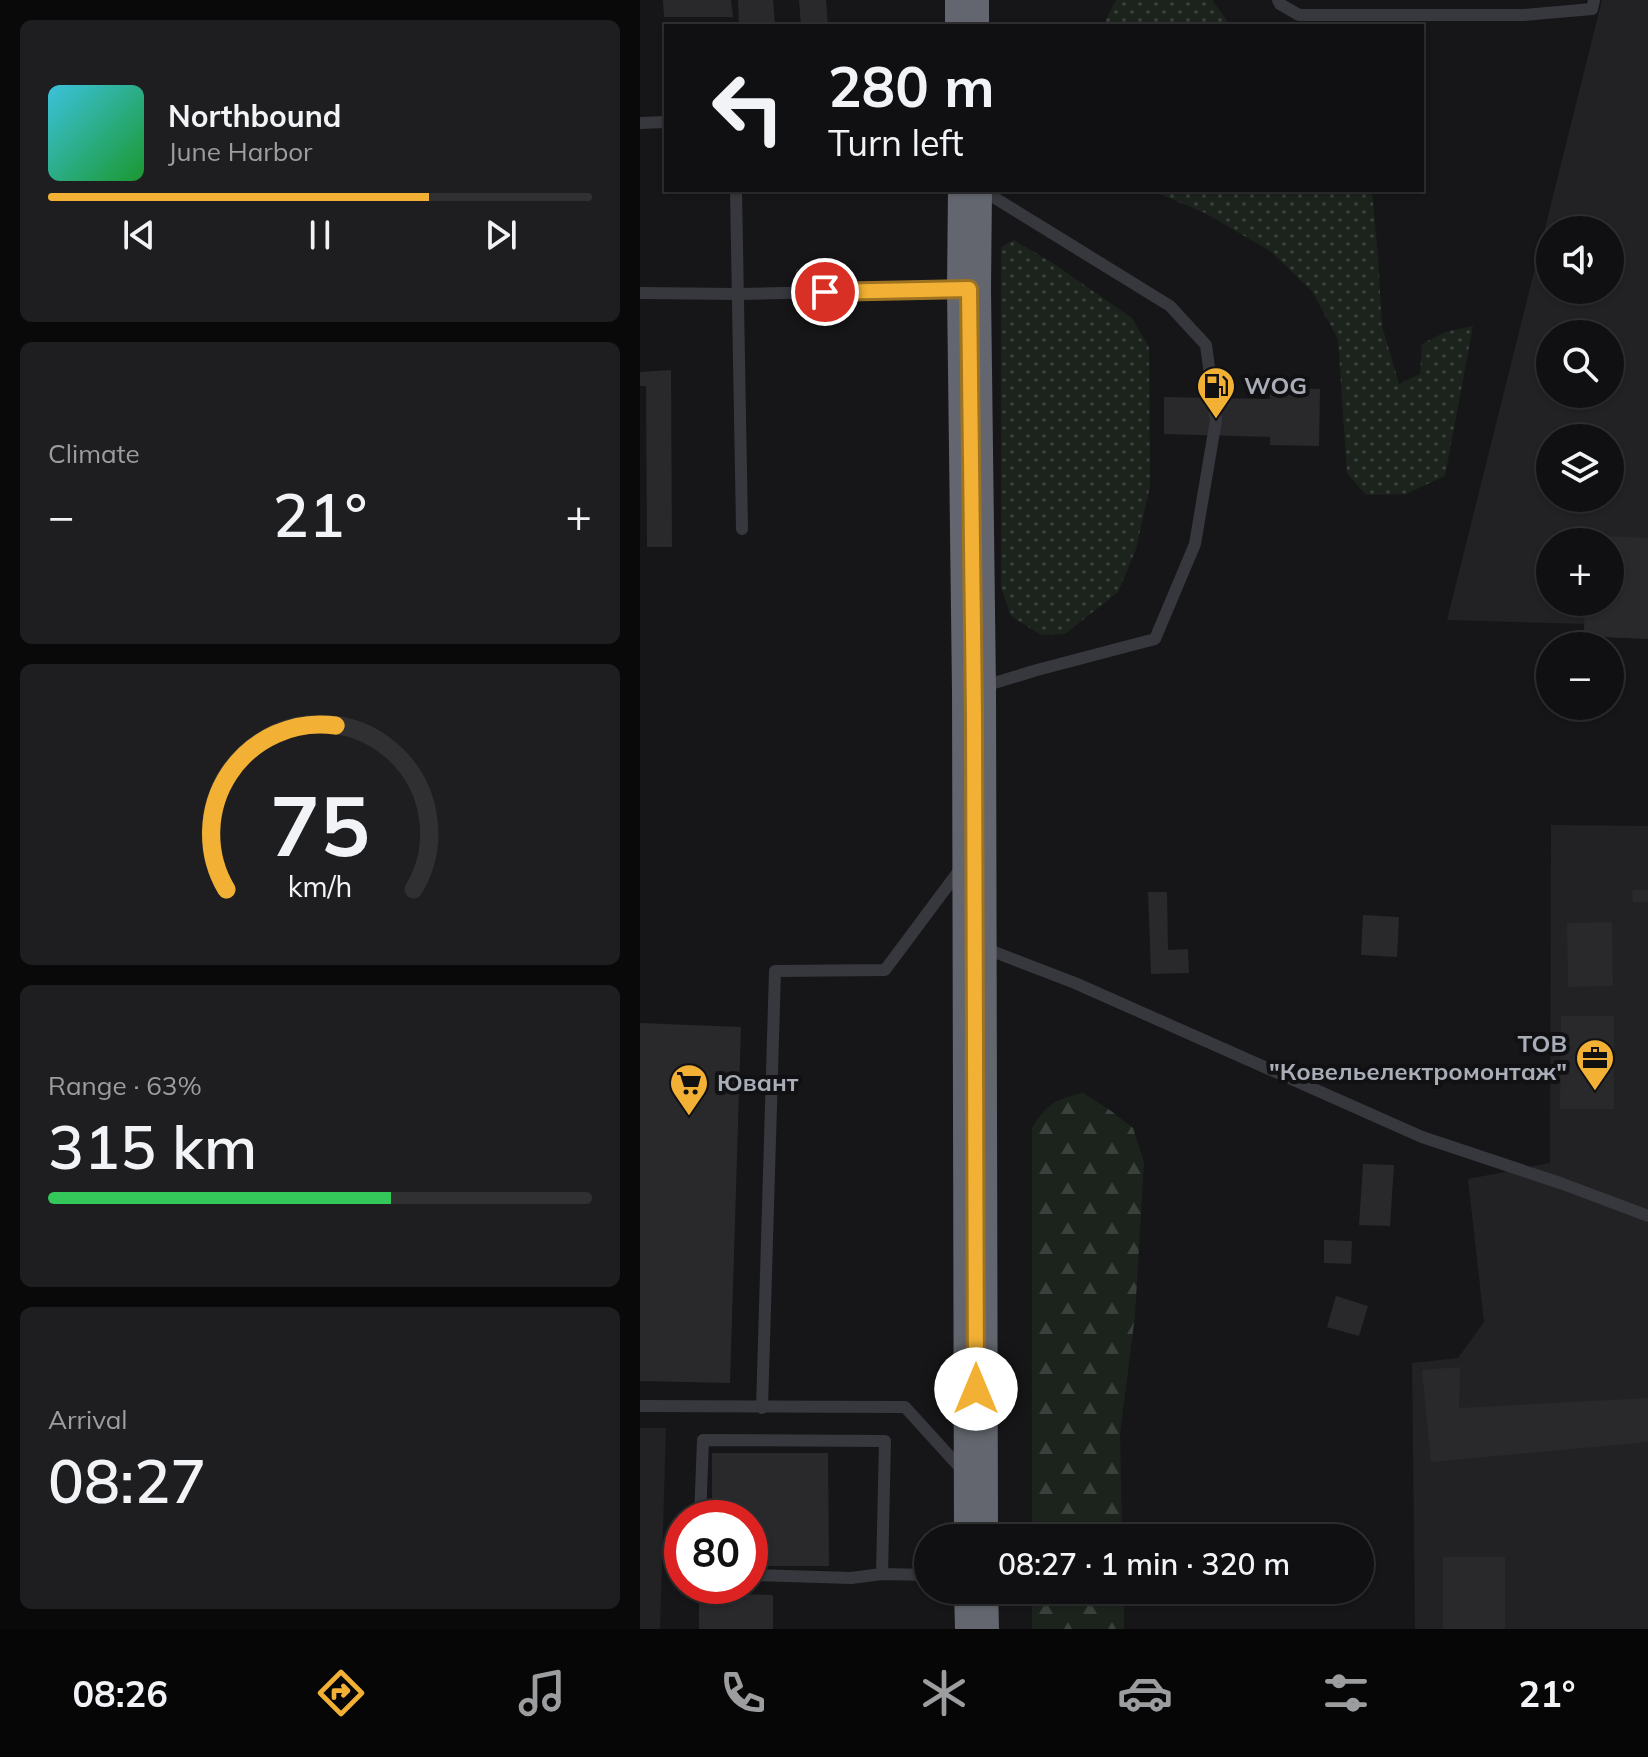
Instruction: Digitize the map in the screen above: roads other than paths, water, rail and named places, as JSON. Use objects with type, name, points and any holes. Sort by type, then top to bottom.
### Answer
[{"type":"highway","points":[[967,0],[967,24]]},
{"type":"highway","points":[[970,192],[976,1524]]},
{"type":"highway","points":[[976,1604],[977,1629]]},
{"type":"lane","points":[[1278,0],[1299,15],[1481,16],[1592,9],[1594,0]]},
{"type":"lane","points":[[640,123],[664,122]]},
{"type":"lane","points":[[736,192],[742,529]]},
{"type":"lane","points":[[974,690],[1155,639],[1195,544],[1216,420],[1206,345],[1170,306],[985,192]]},
{"type":"lane","points":[[640,293],[969,289]]},
{"type":"lane","points":[[762,1408],[775,971],[885,970],[975,850]]},
{"type":"lane","points":[[974,944],[1075,983],[1422,1137],[1648,1216]]},
{"type":"lane","points":[[640,1406],[905,1407],[976,1484]]},
{"type":"lane","points":[[701,1500],[703,1440],[885,1441],[882,1574]]},
{"type":"lane","points":[[768,1576],[851,1578],[914,1575]]},
{"type":"place","name":"WOG","points":[[1216,420]]},
{"type":"place","name":"ТОВ \"Ковельелектромонтаж\"","points":[[1595,1092]]},
{"type":"place","name":"Ювант","points":[[689,1117]]}]
